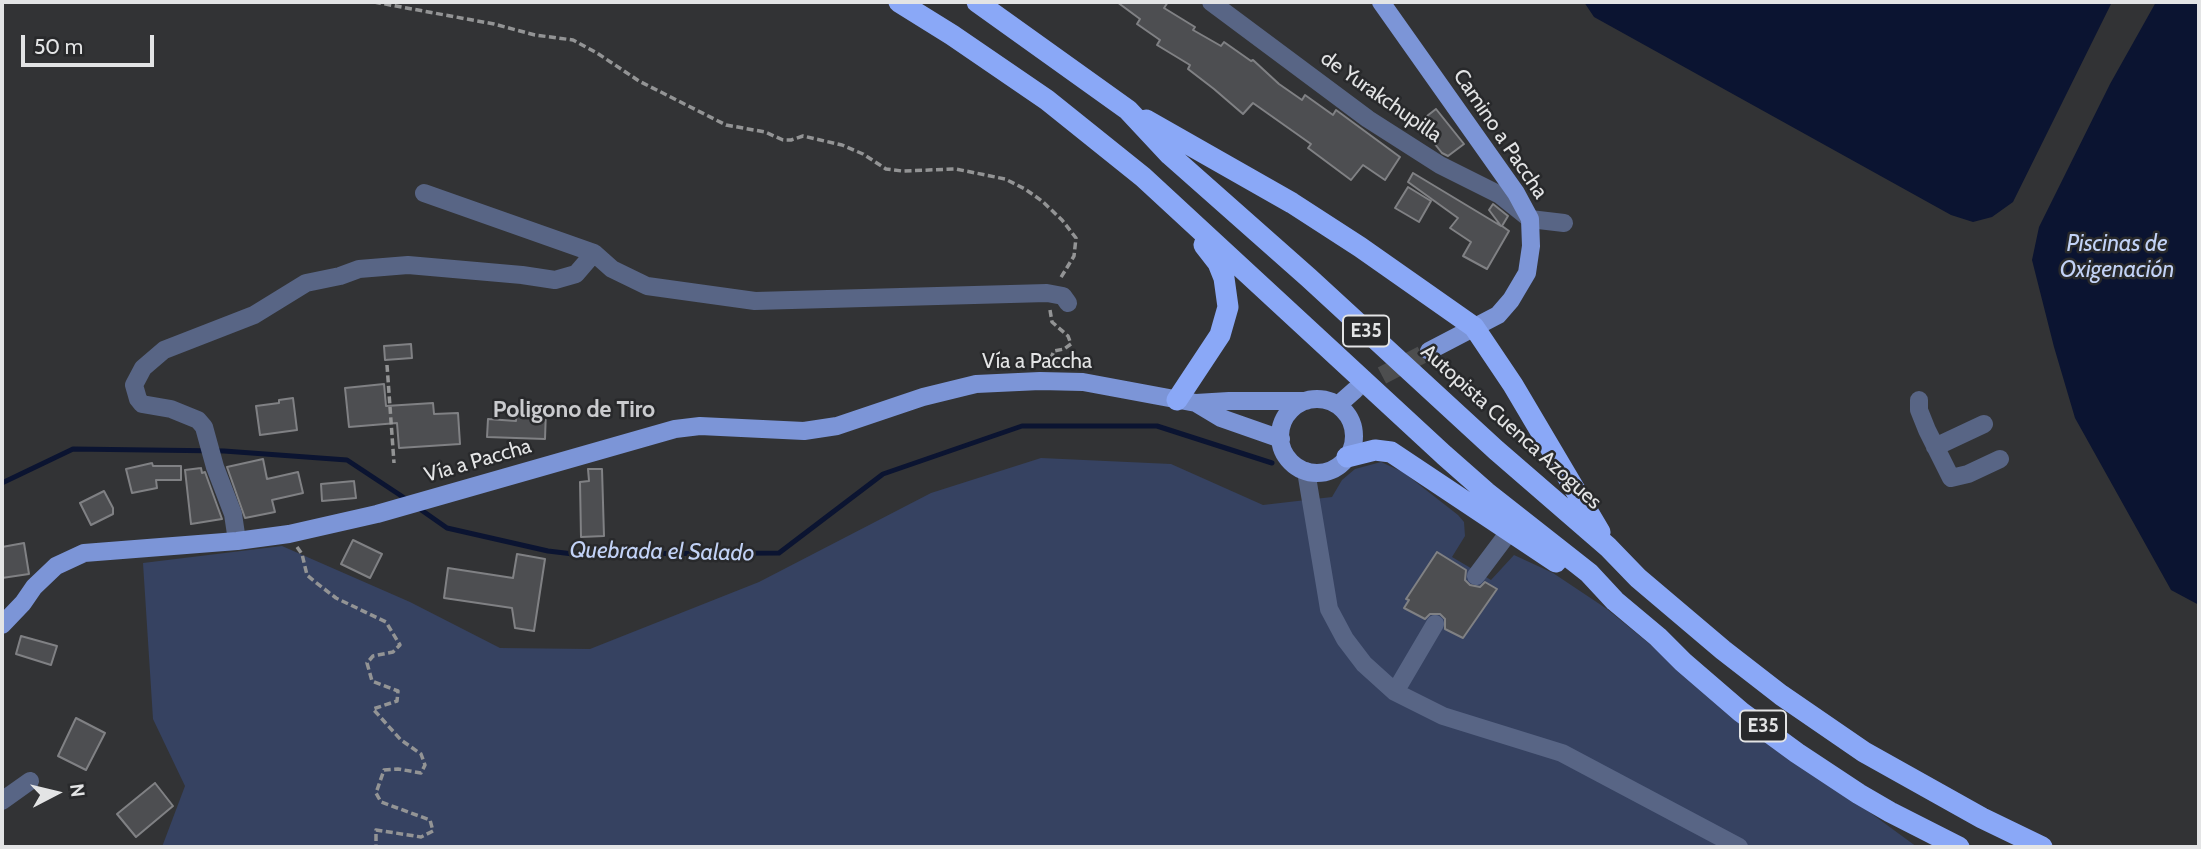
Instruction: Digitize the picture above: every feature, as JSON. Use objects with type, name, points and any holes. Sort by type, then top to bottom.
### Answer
[{"type":"highway","name":"E35","points":[[899,2],[1047,100],[1133,168],[1461,470],[1589,573],[1615,601],[1658,637],[1711,688],[1797,753],[1890,813],[1959,847]]},
{"type":"highway","name":"Autopista Cuenca Azogues","points":[[977,2],[1128,110],[1170,155],[1496,450],[1608,547],[1638,578],[1723,650],[1822,725],[1864,752],[1982,818],[2042,847]]},
{"type":"highway","points":[[1128,110],[1292,203],[1474,327],[1513,385],[1608,547]]},
{"type":"highway","points":[[1165,198],[1218,263],[1224,278],[1228,307],[1220,335],[1187,402]]},
{"type":"highway","points":[[1347,457],[1376,450],[1391,452],[1615,601]]},
{"type":"main road","name":"Camino a Paccha","points":[[1381,2],[1516,193],[1530,219],[1531,246],[1527,273],[1511,300],[1499,315],[1429,351]]},
{"type":"main road","name":"Vía a Paccha","points":[[2,625],[34,587],[57,566],[84,554],[289,534],[402,506],[675,429],[700,426],[804,431],[837,426],[923,397],[976,384],[1040,381],[1083,382],[1187,402],[1306,401]]},
{"type":"main road","points":[[1338,405],[1355,390]]},
{"type":"main road","points":[[1317,399],[1338,405],[1352,424],[1354,435],[1353,446],[1339,466],[1317,473],[1306,471],[1288,459],[1281,439],[1286,416],[1306,401],[1317,399]]},
{"type":"main road","name":"Vía a Paccha","points":[[1187,402],[1221,418],[1281,439]]},
{"type":"street","name":"de Yurakchupilla","points":[[1212,2],[1368,119],[1440,165],[1500,195],[1530,219]]},
{"type":"street","points":[[424,193],[594,253],[612,270],[647,286],[755,301],[1047,293],[1063,296],[1068,303]]},
{"type":"street","points":[[1530,219],[1564,223]]},
{"type":"street","points":[[237,541],[233,514],[212,458],[204,427],[198,420],[171,409],[142,404],[135,392],[134,384],[142,368],[164,350],[254,315],[306,283],[359,269],[408,265],[555,280],[576,274],[594,253]]},
{"type":"street","points":[[1919,400],[1919,411],[1949,476],[1954,479],[2000,459]]},
{"type":"street","points":[[1935,447],[1984,424]]},
{"type":"street","points":[[1306,471],[1329,609],[1345,639],[1364,664],[1395,692],[1443,716],[1562,753],[1739,847]]},
{"type":"street","points":[[1476,576],[1508,532]]},
{"type":"street","points":[[1395,692],[1435,624]]},
{"type":"street","points":[[2,801],[30,781]]},
{"type":"path","points":[[374,2],[494,24],[535,35],[573,40],[639,81],[726,125],[765,132],[783,140],[803,136],[842,145],[863,153],[886,169],[956,169],[1005,180],[1026,189],[1062,220],[1076,238],[1074,256],[1060,280],[1047,293],[1052,322],[1066,333],[1071,344],[1054,351],[1050,360],[1075,371],[1083,382]]},
{"type":"path","points":[[387,365],[394,463]]},
{"type":"path","points":[[289,534],[302,554],[307,575],[336,598],[386,622],[400,645],[393,652],[373,656],[367,663],[372,681],[398,691],[397,701],[373,709],[401,740],[421,754],[425,765],[421,774],[398,769],[384,770],[376,793],[381,802],[430,820],[433,831],[421,837],[376,830],[376,847]]},
{"type":"shaded area","points":[[1041,458],[1171,464],[1263,505],[1332,497],[1342,480],[1355,469],[1381,462],[1403,472],[1464,522],[1465,536],[1452,557],[1491,580],[1514,555],[1553,573],[1607,609],[1730,710],[1917,847],[162,847],[185,786],[153,719],[143,563],[282,546],[410,602],[500,648],[590,649],[759,582],[931,493]]},
{"type":"water","name":"Piscinas de Oxigenación","points":[[1584,2],[2112,2],[2013,202],[1992,217],[1973,222],[1951,215],[1594,17]]},
{"type":"water","name":"Piscinas de Oxigenación","points":[[2156,2],[2199,2],[2199,605],[2171,590],[2075,418],[2032,260],[2039,227],[2110,84]]},
{"type":"building","points":[[1117,2],[1168,2],[1164,8],[1195,27],[1193,30],[1221,46],[1224,42],[1253,60],[1279,84],[1302,100],[1305,95],[1333,115],[1336,110],[1400,157],[1385,180],[1363,165],[1351,180],[1308,148],[1311,144],[1253,103],[1243,114],[1188,69],[1190,65],[1157,45],[1160,40],[1137,24],[1140,19]]},
{"type":"building","points":[[1436,109],[1464,144],[1448,156],[1442,153],[1418,123]]},
{"type":"building","points":[[1413,173],[1501,226],[1489,210],[1493,204],[1508,216],[1502,226],[1509,231],[1487,269],[1463,256],[1471,242],[1450,228],[1458,218],[1408,182]]},
{"type":"building","points":[[1408,187],[1431,201],[1419,222],[1395,208]]},
{"type":"building","points":[[411,344],[412,358],[385,360],[384,346]]},
{"type":"building","points":[[384,384],[386,406],[433,403],[434,414],[458,413],[460,444],[399,448],[397,423],[349,427],[345,388]]},
{"type":"building","points":[[293,398],[297,430],[260,435],[256,406]]},
{"type":"building","points":[[517,408],[546,409],[545,439],[487,437],[488,419],[516,421]]},
{"type":"building","points":[[263,459],[267,479],[298,472],[303,493],[272,500],[275,512],[245,518],[227,467]]},
{"type":"building","points":[[152,463],[153,466],[181,466],[181,480],[156,480],[157,488],[132,493],[126,469]]},
{"type":"building","points":[[201,468],[202,473],[205,472],[222,519],[191,524],[185,470]]},
{"type":"building","name":"Poligono de Tiro","points":[[588,469],[602,469],[604,536],[581,537],[580,482],[589,481]]},
{"type":"building","points":[[354,481],[356,498],[322,501],[321,484]]},
{"type":"building","points":[[104,491],[113,508],[113,514],[91,525],[80,503]]},
{"type":"building","points":[[353,540],[382,554],[370,578],[341,564]]},
{"type":"building","points":[[24,543],[29,574],[2,578],[2,547]]},
{"type":"building","points":[[1437,552],[1466,570],[1465,580],[1470,585],[1480,587],[1485,582],[1497,589],[1463,638],[1445,629],[1445,619],[1440,614],[1430,614],[1425,619],[1404,608],[1409,600],[1406,599]]},
{"type":"building","points":[[517,554],[545,559],[534,631],[515,628],[512,608],[444,598],[448,568],[513,578]]},
{"type":"building","points":[[21,636],[57,646],[51,665],[16,654]]},
{"type":"building","points":[[76,718],[105,733],[86,770],[58,756]]},
{"type":"building","points":[[155,783],[173,806],[136,837],[117,814]]},
{"type":"waterway","name":"Quebrada el Salado","points":[[417,507],[447,528],[548,551],[573,554],[779,553],[883,474],[1022,426],[1157,426],[1272,463]]},
{"type":"waterway","name":"Quebrada el Salado","points":[[2,483],[73,449],[224,451],[347,460],[409,501]]},
{"type":"tunnel","points":[[1358,388],[1429,351]]},
{"type":"district","name":"Poligono de Tiro","points":[[574,410]]}]
